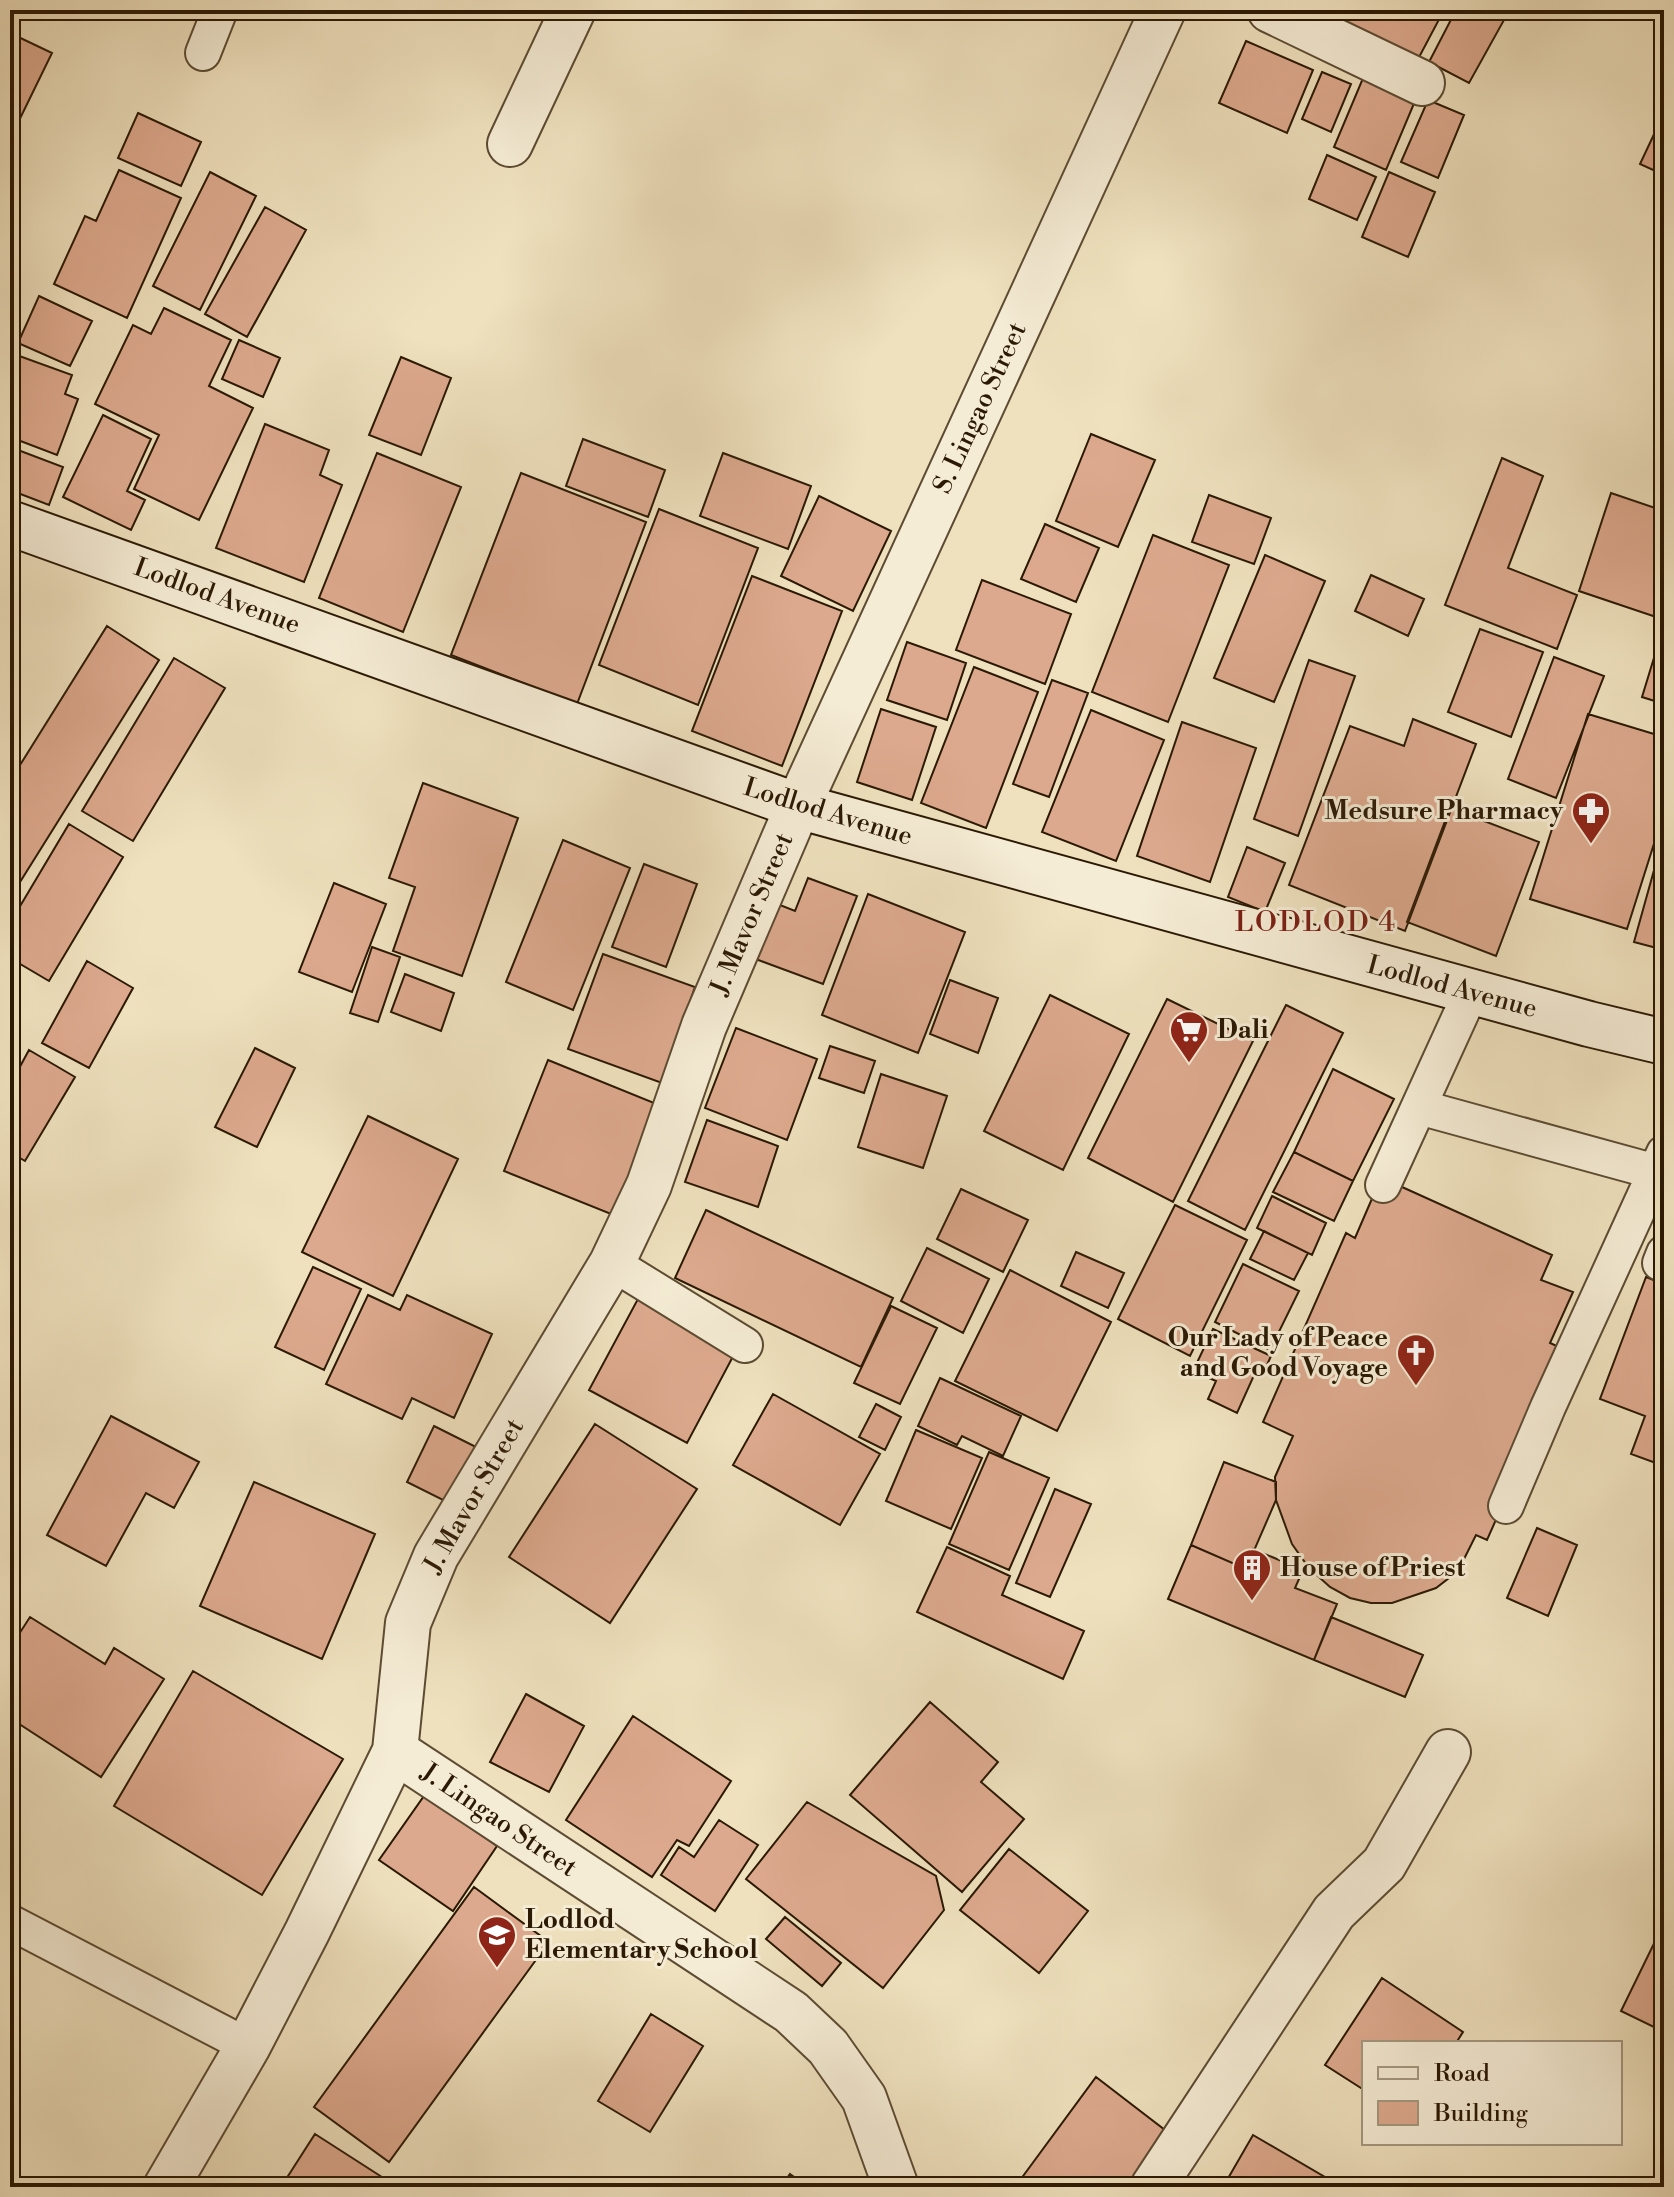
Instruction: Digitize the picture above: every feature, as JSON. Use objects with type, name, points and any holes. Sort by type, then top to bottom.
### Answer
[{"type":"street","points":[[510,144],[573,10]]},
{"type":"street","name":"S. Lingao Street","points":[[798,806],[1163,10]]},
{"type":"street","points":[[1270,10],[1422,83]]},
{"type":"street","name":"Lodlod Avenue","points":[[10,523],[798,806],[1471,992],[1664,1042]]},
{"type":"street","name":"J. Mavor Street","points":[[166,2187],[248,2046],[395,1751],[408,1623],[436,1556],[612,1263],[649,1185],[704,1026],[798,806]]},
{"type":"street","name":"J. Lingao Street","points":[[395,1751],[791,2012],[828,2047],[864,2098],[896,2187]]},
{"type":"street","points":[[1153,2187],[1334,1912],[1384,1864],[1448,1752]]},
{"type":"lane","points":[[203,53],[220,10]]},
{"type":"lane","points":[[1383,1185],[1471,992]]},
{"type":"lane","points":[[1419,1107],[1660,1163],[1506,1506]]},
{"type":"lane","points":[[612,1263],[745,1345]]},
{"type":"lane","points":[[10,1922],[248,2046]]},
{"type":"building","points":[[1354,10],[1444,10],[1416,63],[1345,25]]},
{"type":"building","points":[[1456,10],[1486,10],[1504,20],[1469,83],[1429,62]]},
{"type":"building","points":[[10,33],[52,53],[10,139]]},
{"type":"building","points":[[1246,41],[1313,70],[1287,133],[1219,103]]},
{"type":"building","points":[[1366,71],[1418,94],[1386,170],[1334,147]]},
{"type":"building","points":[[1322,72],[1351,84],[1331,132],[1302,119]]},
{"type":"building","points":[[1428,100],[1464,115],[1438,178],[1401,162]]},
{"type":"building","points":[[138,113],[201,142],[181,186],[118,158]]},
{"type":"building","points":[[1664,113],[1664,175],[1640,164]]},
{"type":"building","points":[[1327,155],[1376,177],[1357,220],[1309,199]]},
{"type":"building","points":[[119,170],[181,198],[127,318],[54,284],[85,216],[96,221]]},
{"type":"building","points":[[210,172],[256,196],[200,310],[153,286]]},
{"type":"building","points":[[1389,172],[1435,192],[1408,257],[1362,237]]},
{"type":"building","points":[[265,207],[306,230],[247,337],[205,314]]},
{"type":"building","points":[[39,296],[92,321],[70,366],[18,343]]},
{"type":"building","points":[[164,308],[231,340],[209,386],[253,408],[199,520],[134,489],[159,435],[95,404],[133,325],[151,334]]},
{"type":"building","points":[[239,340],[280,358],[263,397],[222,379]]},
{"type":"building","points":[[11,353],[72,375],[65,394],[78,399],[57,455],[10,437]]},
{"type":"building","points":[[401,357],[451,378],[421,455],[369,435]]},
{"type":"building","points":[[103,415],[151,439],[127,491],[145,500],[131,530],[63,497]]},
{"type":"building","points":[[265,424],[329,450],[320,475],[342,485],[304,582],[216,548]]},
{"type":"building","points":[[1091,434],[1155,460],[1118,547],[1056,521]]},
{"type":"building","points":[[583,439],[665,470],[648,517],[566,486]]},
{"type":"building","points":[[10,447],[63,467],[49,505],[10,490]]},
{"type":"building","points":[[377,453],[461,487],[403,632],[319,598]]},
{"type":"building","points":[[723,453],[811,486],[788,549],[700,516]]},
{"type":"building","points":[[1502,458],[1543,476],[1508,568],[1577,595],[1557,649],[1445,605]]},
{"type":"building","points":[[521,473],[646,522],[577,704],[451,655]]},
{"type":"building","points":[[1611,493],[1664,511],[1664,594],[1656,617],[1579,591]]},
{"type":"building","points":[[1209,495],[1271,518],[1254,564],[1192,542]]},
{"type":"building","points":[[819,496],[891,531],[853,611],[781,576]]},
{"type":"building","points":[[659,509],[758,548],[698,705],[599,665]]},
{"type":"building","points":[[1045,524],[1099,548],[1076,602],[1021,579]]},
{"type":"building","points":[[1153,535],[1229,565],[1168,722],[1092,692]]},
{"type":"building","points":[[1265,555],[1325,581],[1274,702],[1214,678]]},
{"type":"building","points":[[1371,575],[1424,599],[1408,636],[1355,611]]},
{"type":"building","points":[[752,576],[842,611],[782,766],[692,731]]},
{"type":"building","points":[[982,580],[1071,614],[1045,684],[956,650]]},
{"type":"building","points":[[1664,625],[1664,704],[1642,697]]},
{"type":"building","points":[[107,626],[159,660],[10,898],[10,781]]},
{"type":"building","points":[[1480,629],[1543,652],[1511,737],[1448,712]]},
{"type":"building","points":[[907,642],[966,663],[947,720],[887,700]]},
{"type":"building","points":[[1554,657],[1604,676],[1556,798],[1508,779]]},
{"type":"building","points":[[174,658],[225,688],[133,841],[82,811]]},
{"type":"building","points":[[1309,660],[1355,676],[1298,836],[1254,819]]},
{"type":"building","points":[[974,667],[1038,692],[986,828],[921,803]]},
{"type":"building","points":[[1052,680],[1088,693],[1049,797],[1013,784]]},
{"type":"building","points":[[881,709],[936,727],[912,800],[857,782]]},
{"type":"building","points":[[1091,710],[1164,740],[1116,861],[1042,832]]},
{"type":"building","points":[[1588,714],[1664,737],[1664,812],[1627,929],[1530,899]]},
{"type":"building","points":[[1413,719],[1476,744],[1405,931],[1289,885],[1350,726],[1404,746]]},
{"type":"building","points":[[1182,722],[1256,748],[1210,882],[1137,856]]},
{"type":"building","points":[[423,783],[518,818],[462,976],[393,951],[415,887],[389,878]]},
{"type":"building","points":[[1450,808],[1539,842],[1496,956],[1407,922]]},
{"type":"building","points":[[69,824],[123,857],[49,981],[10,958],[10,923]]},
{"type":"building","points":[[563,840],[630,868],[573,1010],[506,982]]},
{"type":"building","points":[[1661,845],[1664,846],[1664,950],[1634,942]]},
{"type":"building","points":[[1247,847],[1285,863],[1265,912],[1228,897]]},
{"type":"building","points":[[644,864],[697,884],[666,967],[612,947]]},
{"type":"building","points":[[808,878],[857,896],[823,984],[750,957],[770,901],[795,911]]},
{"type":"building","points":[[334,883],[386,904],[352,992],[299,972]]},
{"type":"building","points":[[868,894],[965,932],[918,1053],[822,1015]]},
{"type":"building","points":[[372,947],[400,957],[378,1022],[350,1013]]},
{"type":"building","points":[[603,954],[695,987],[662,1083],[568,1049]]},
{"type":"building","points":[[87,961],[133,988],[89,1068],[42,1043]]},
{"type":"building","points":[[405,974],[454,993],[441,1031],[391,1012]]},
{"type":"building","points":[[950,980],[998,998],[978,1053],[930,1034]]},
{"type":"building","points":[[1050,995],[1129,1034],[1063,1170],[984,1131]]},
{"type":"building","points":[[1167,999],[1253,1041],[1173,1202],[1088,1158]]},
{"type":"building","points":[[1286,1005],[1343,1033],[1245,1230],[1188,1201]]},
{"type":"building","points":[[736,1028],[817,1059],[787,1140],[705,1108]]},
{"type":"building","points":[[830,1046],[875,1061],[864,1093],[819,1078]]},
{"type":"building","points":[[255,1048],[295,1068],[257,1147],[215,1127]]},
{"type":"building","points":[[29,1050],[75,1077],[25,1161],[10,1152],[10,1085]]},
{"type":"building","points":[[548,1060],[664,1107],[621,1218],[504,1171]]},
{"type":"building","points":[[1333,1069],[1394,1099],[1353,1181],[1294,1152]]},
{"type":"building","points":[[881,1074],[947,1096],[923,1168],[858,1147]]},
{"type":"building","points":[[368,1116],[458,1159],[393,1296],[302,1252]]},
{"type":"building","points":[[707,1120],[778,1146],[758,1207],[685,1182]]},
{"type":"building","points":[[1294,1152],[1353,1181],[1334,1221],[1273,1192]]},
{"type":"building","name":"Our Lady of Peace and Good Voyage","points":[[1391,1182],[1552,1255],[1541,1280],[1573,1292],[1550,1343],[1570,1352],[1487,1540],[1476,1535],[1458,1571],[1436,1588],[1392,1603],[1371,1603],[1350,1598],[1330,1587],[1309,1568],[1292,1544],[1276,1500],[1275,1477],[1293,1436],[1263,1422],[1346,1233],[1355,1238],[1374,1194]]},
{"type":"building","points":[[961,1189],[1028,1220],[1003,1272],[937,1239]]},
{"type":"building","points":[[1272,1196],[1326,1223],[1312,1255],[1257,1228]]},
{"type":"building","points":[[1175,1205],[1247,1240],[1190,1356],[1118,1319]]},
{"type":"building","points":[[706,1210],[893,1298],[861,1367],[675,1278]]},
{"type":"building","points":[[1264,1231],[1308,1253],[1294,1280],[1250,1259]]},
{"type":"building","points":[[927,1248],[989,1279],[963,1333],[901,1301]]},
{"type":"building","points":[[1076,1252],[1124,1273],[1108,1308],[1061,1286]]},
{"type":"building","points":[[1243,1264],[1299,1291],[1270,1350],[1215,1322]]},
{"type":"building","points":[[313,1267],[361,1289],[324,1370],[275,1347]]},
{"type":"building","points":[[1010,1270],[1111,1322],[1057,1431],[955,1381]]},
{"type":"building","points":[[1646,1277],[1664,1284],[1664,1466],[1631,1454],[1645,1416],[1600,1399]]},
{"type":"building","points":[[368,1295],[400,1310],[407,1295],[492,1334],[454,1418],[412,1398],[402,1419],[326,1384]]},
{"type":"building","points":[[639,1297],[737,1349],[687,1443],[589,1390]]},
{"type":"building","points":[[891,1306],[937,1328],[900,1404],[854,1383]]},
{"type":"building","points":[[1213,1329],[1271,1356],[1262,1376],[1255,1373],[1237,1413],[1208,1399],[1216,1381],[1193,1371]]},
{"type":"building","points":[[940,1378],[1021,1416],[1003,1456],[962,1436],[957,1445],[918,1426]]},
{"type":"building","points":[[773,1394],[880,1454],[840,1525],[733,1465]]},
{"type":"building","points":[[876,1404],[901,1417],[885,1450],[859,1437]]},
{"type":"building","points":[[111,1416],[199,1462],[174,1508],[146,1493],[106,1566],[47,1535]]},
{"type":"building","points":[[595,1424],[697,1489],[610,1623],[509,1557]]},
{"type":"building","points":[[434,1426],[486,1452],[459,1508],[407,1482]]},
{"type":"building","points":[[916,1430],[982,1458],[951,1529],[886,1501]]},
{"type":"building","points":[[989,1452],[1049,1478],[1009,1570],[949,1544]]},
{"type":"building","points":[[1224,1462],[1276,1482],[1276,1500],[1246,1569],[1191,1545]]},
{"type":"building","points":[[254,1482],[375,1534],[322,1659],[200,1606]]},
{"type":"building","points":[[1055,1489],[1091,1504],[1050,1597],[1016,1583]]},
{"type":"building","points":[[1537,1528],[1577,1545],[1548,1616],[1507,1598]]},
{"type":"building","name":"House of Priest","points":[[1191,1545],[1246,1569],[1253,1549],[1303,1570],[1295,1588],[1337,1604],[1314,1660],[1168,1599]]},
{"type":"building","points":[[947,1547],[1010,1576],[1002,1595],[1084,1631],[1063,1679],[917,1612]]},
{"type":"building","points":[[30,1617],[105,1664],[114,1648],[164,1679],[101,1777],[10,1718],[10,1648]]},
{"type":"building","points":[[1331,1617],[1423,1655],[1405,1697],[1314,1660]]},
{"type":"building","points":[[193,1671],[343,1759],[262,1895],[114,1806]]},
{"type":"building","points":[[526,1694],[584,1726],[549,1792],[490,1762]]},
{"type":"building","points":[[930,1702],[998,1762],[981,1782],[1024,1819],[962,1892],[850,1795]]},
{"type":"building","points":[[633,1716],[731,1781],[689,1846],[677,1840],[652,1877],[566,1820]]},
{"type":"building","points":[[424,1796],[497,1846],[453,1911],[379,1860]]},
{"type":"building","points":[[807,1802],[936,1876],[944,1910],[883,1988],[746,1879]]},
{"type":"building","points":[[719,1820],[758,1845],[715,1911],[661,1875],[679,1847],[694,1857]]},
{"type":"building","points":[[1009,1849],[1088,1911],[1039,1973],[960,1910]]},
{"type":"building","points":[[474,1887],[549,1942],[389,2162],[314,2107]]},
{"type":"building","points":[[785,1917],[841,1963],[822,1986],[766,1939]]},
{"type":"building","points":[[1664,1923],[1664,2032],[1621,2011]]},
{"type":"building","points":[[1382,1978],[1463,2032],[1457,2041],[1362,2041],[1362,2089],[1325,2065]]},
{"type":"building","points":[[651,2014],[703,2046],[650,2132],[598,2101]]},
{"type":"building","points":[[1096,2077],[1174,2137],[1136,2187],[1015,2187]]},
{"type":"building","points":[[315,2134],[385,2179],[380,2187],[281,2187]]},
{"type":"building","points":[[1253,2135],[1342,2187],[1223,2187]]},
{"type":"building","points":[[790,2174],[808,2187],[781,2187]]},
{"type":"place","name":"Medsure Pharmacy","points":[[1591,845]]},
{"type":"place","name":"Dali","points":[[1189,1064]]},
{"type":"place","name":"Our Lady of Peace and Good Voyage","points":[[1416,1387]]},
{"type":"place","name":"House of Priest","points":[[1252,1602]]},
{"type":"place","name":"Lodlod Elementary School","points":[[497,1969]]},
{"type":"district","name":"LODLOD 4","points":[[1316,922]]}]
